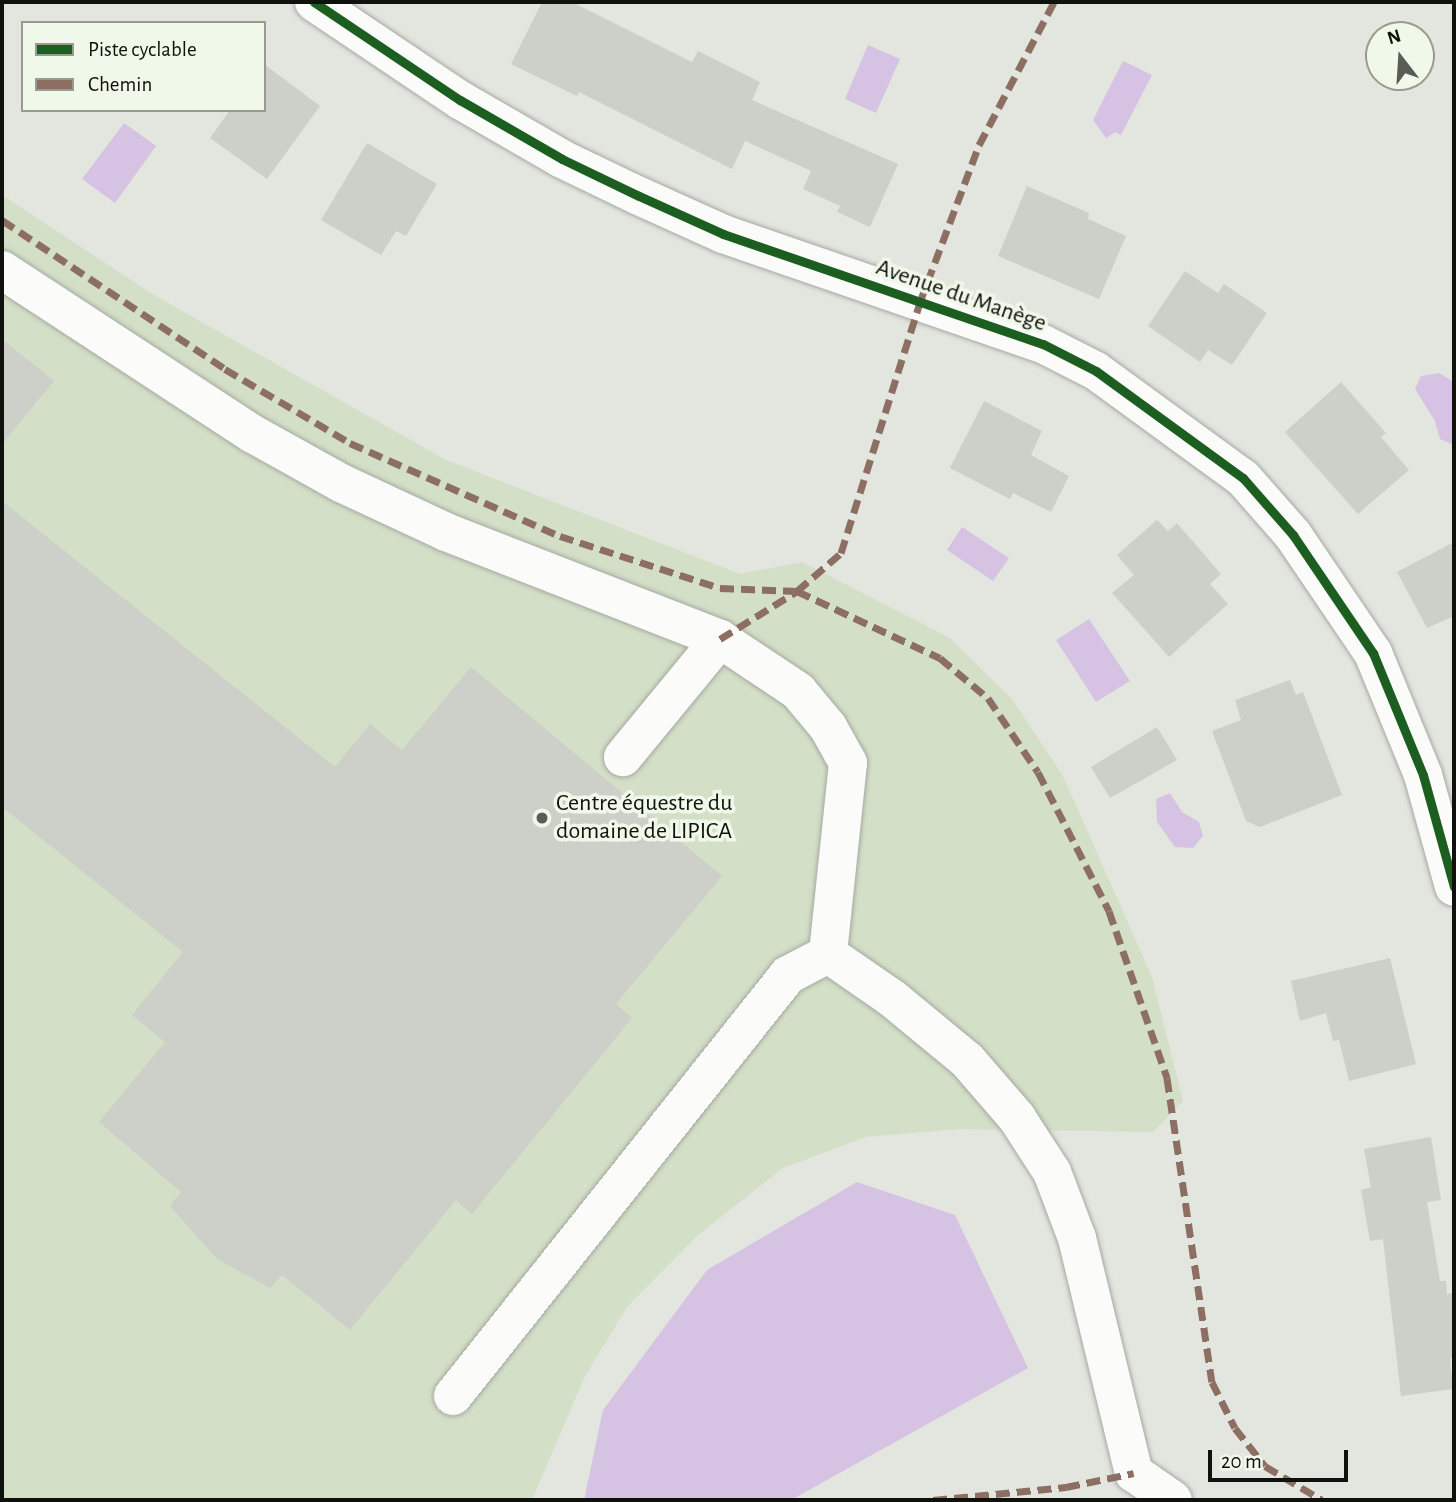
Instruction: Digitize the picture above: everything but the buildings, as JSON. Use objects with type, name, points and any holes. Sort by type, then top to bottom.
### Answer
[{"type":"street","name":"Avenue du Manège","points":[[314,2],[460,100],[562,159],[639,196],[723,234],[1043,344],[1096,371],[1243,478],[1307,554],[1373,653],[1423,775],[1454,887]]},
{"type":"street","points":[[2,270],[253,434],[341,483],[446,532],[720,639],[798,691],[828,727],[848,763],[828,954]]},
{"type":"street","points":[[623,757],[720,639]]},
{"type":"street","points":[[453,1396],[788,975],[828,954]]},
{"type":"street","points":[[828,954],[892,999],[967,1060],[1017,1118],[1052,1172],[1077,1238],[1134,1473],[1173,1500]]},
{"type":"green space","name":"Centre équestre du domaine de LIPICA","points":[[2,195],[154,295],[446,460],[740,574],[802,562],[950,638],[1012,699],[1063,776],[1152,977],[1183,1101],[1153,1132],[960,1129],[866,1137],[783,1168],[698,1235],[627,1307],[584,1378],[532,1500],[2,1500]]},
{"type":"shaded area","points":[[868,45],[900,59],[876,113],[845,99]]},
{"type":"shaded area","points":[[1123,61],[1152,75],[1121,135],[1115,132],[1106,138],[1093,120]]},
{"type":"shaded area","points":[[124,123],[156,146],[115,203],[82,179]]},
{"type":"shaded area","points":[[1439,373],[1454,382],[1454,445],[1440,439],[1435,421],[1415,389],[1421,376]]},
{"type":"shaded area","points":[[962,527],[1009,558],[993,581],[947,550]]},
{"type":"shaded area","points":[[1089,619],[1130,681],[1096,702],[1056,640]]},
{"type":"shaded area","points":[[1170,793],[1182,812],[1199,822],[1203,836],[1193,848],[1175,847],[1157,822],[1156,799]]},
{"type":"shaded area","points":[[857,1182],[955,1215],[1028,1368],[791,1500],[584,1500],[603,1410],[707,1270]]},
{"type":"marked path","points":[[720,639],[797,591],[841,553],[920,302],[979,145],[1054,2]]},
{"type":"marked path","points":[[2,220],[225,369],[350,443],[560,536],[720,588],[797,591],[940,658],[988,698],[1038,772],[1109,911],[1167,1078],[1212,1382],[1235,1428],[1265,1466],[1322,1500]]},
{"type":"marked path","points":[[933,1500],[1066,1487],[1134,1473]]},
{"type":"cycle path","points":[[314,2],[460,100],[562,159],[639,196],[723,234],[1043,344],[1096,371],[1243,478],[1293,535],[1373,653],[1423,775],[1454,887]]},
{"type":"place","name":"Centre équestre du domaine de LIPICA","points":[[542,818]]}]
